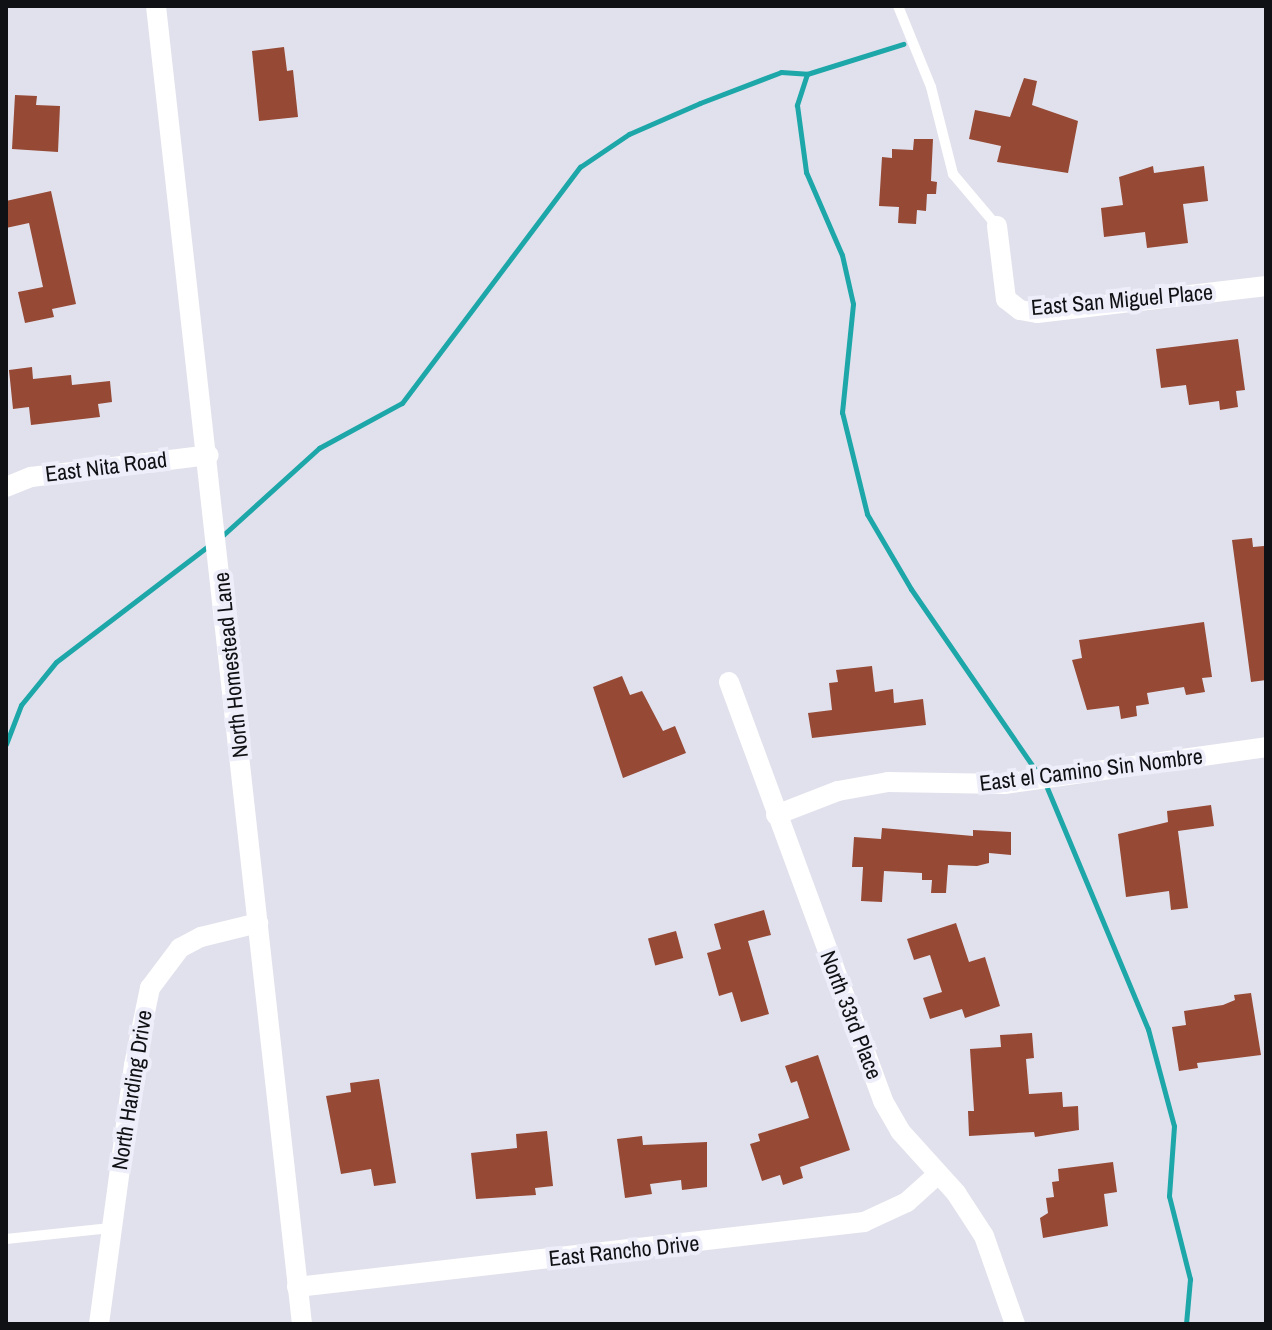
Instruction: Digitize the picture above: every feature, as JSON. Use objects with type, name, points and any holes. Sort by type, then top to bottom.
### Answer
[{"type":"street","name":"North Homestead Lane","points":[[156,6],[209,455],[302,1324]]},
{"type":"street","name":"East San Miguel Place","points":[[997,226],[1006,299],[1020,310],[1037,313],[1266,286]]},
{"type":"street","name":"East Nita Road","points":[[6,487],[31,477],[209,455]]},
{"type":"street","name":"North 33rd Place","points":[[729,682],[883,1101],[936,1176],[956,1193],[984,1236],[1015,1324]]},
{"type":"street","name":"East el Camino Sin Nombre","points":[[776,815],[838,791],[888,782],[1042,779],[1266,747]]},
{"type":"street","name":"North Harding Drive","points":[[99,1324],[110,1228],[150,988],[180,948],[201,937],[258,923]]},
{"type":"street","name":"East Rancho Drive","points":[[297,1287],[864,1222],[907,1202],[936,1176]]},
{"type":"lane","points":[[898,6],[931,87],[953,174],[997,226]]},
{"type":"lane","points":[[6,1239],[110,1228]]},
{"type":"building","points":[[284,47],[287,71],[293,70],[298,117],[259,121],[252,51]]},
{"type":"building","points":[[1024,78],[1037,81],[1032,105],[1078,121],[1068,173],[997,162],[1001,146],[969,139],[975,110],[1010,117]]},
{"type":"building","points":[[15,95],[37,96],[36,105],[60,106],[58,152],[12,149]]},
{"type":"building","points":[[914,139],[933,139],[931,181],[937,182],[936,194],[927,194],[926,211],[917,210],[916,224],[898,223],[899,207],[879,206],[882,157],[892,158],[892,149],[913,150]]},
{"type":"building","points":[[1153,166],[1154,173],[1204,166],[1208,201],[1183,204],[1188,243],[1147,248],[1145,232],[1104,237],[1101,208],[1123,205],[1119,177]]},
{"type":"building","points":[[51,191],[76,304],[52,309],[54,317],[25,323],[18,292],[43,287],[29,223],[6,228],[6,201]]},
{"type":"building","points":[[1238,339],[1245,390],[1236,391],[1238,407],[1220,410],[1219,401],[1189,405],[1186,385],[1161,388],[1156,349]]},
{"type":"building","points":[[32,367],[33,379],[71,375],[72,385],[110,381],[112,402],[98,404],[100,417],[31,425],[29,407],[13,409],[9,370]]},
{"type":"building","points":[[1252,538],[1253,547],[1264,546],[1266,565],[1266,680],[1251,682],[1232,540]]},
{"type":"building","points":[[1204,622],[1212,677],[1202,678],[1205,692],[1186,695],[1184,687],[1147,693],[1149,704],[1136,706],[1137,716],[1121,719],[1119,706],[1087,710],[1072,660],[1082,658],[1079,640]]},
{"type":"building","points":[[872,666],[875,692],[893,689],[894,703],[923,699],[926,725],[812,738],[808,713],[832,710],[829,683],[838,682],[836,670]]},
{"type":"building","points":[[622,676],[630,695],[642,691],[663,731],[675,726],[686,753],[623,778],[593,687]]},
{"type":"building","points":[[1211,805],[1214,826],[1178,831],[1188,908],[1171,910],[1169,891],[1126,897],[1118,834],[1168,822],[1167,811]]},
{"type":"building","points":[[882,828],[973,836],[973,830],[1011,832],[1011,855],[989,853],[989,863],[977,866],[948,865],[946,893],[931,893],[932,880],[922,880],[922,873],[884,871],[882,902],[861,901],[863,867],[852,867],[854,837],[881,839]]},
{"type":"building","points":[[764,910],[771,935],[748,941],[769,1014],[741,1022],[732,992],[719,996],[707,953],[721,949],[714,924]]},
{"type":"building","points":[[956,923],[969,962],[985,957],[1000,1006],[965,1018],[962,1009],[930,1019],[923,998],[942,992],[930,955],[914,960],[907,939]]},
{"type":"building","points":[[676,931],[683,958],[655,966],[648,939]]},
{"type":"building","points":[[1251,993],[1261,1055],[1197,1063],[1198,1068],[1179,1071],[1172,1027],[1186,1025],[1184,1011],[1223,1005],[1235,1000],[1234,995]]},
{"type":"building","points":[[1032,1033],[1034,1058],[1026,1059],[1029,1094],[1062,1092],[1063,1107],[1078,1106],[1079,1130],[1035,1137],[1034,1132],[969,1136],[968,1111],[974,1111],[970,1049],[1001,1047],[1000,1035]]},
{"type":"building","points":[[818,1055],[850,1150],[800,1167],[803,1178],[783,1185],[780,1175],[762,1181],[750,1144],[760,1141],[758,1134],[809,1118],[797,1081],[791,1083],[785,1066]]},
{"type":"building","points":[[379,1079],[396,1183],[374,1186],[371,1169],[341,1174],[326,1096],[351,1092],[350,1083]]},
{"type":"building","points":[[547,1131],[553,1186],[535,1188],[536,1195],[476,1199],[471,1153],[517,1148],[516,1134]]},
{"type":"building","points":[[642,1136],[643,1145],[707,1142],[707,1187],[682,1190],[681,1180],[650,1184],[652,1194],[625,1198],[617,1139]]},
{"type":"building","points":[[1113,1162],[1117,1192],[1104,1194],[1108,1226],[1043,1238],[1040,1218],[1048,1213],[1046,1198],[1054,1197],[1052,1182],[1059,1181],[1058,1169]]},
{"type":"waterway","points":[[222,536],[319,448],[402,403],[580,167],[629,134],[781,72],[807,74],[903,44]]},
{"type":"waterway","points":[[807,74],[797,105],[806,172],[842,255],[853,304],[842,412],[867,514],[911,589],[1039,775]]},
{"type":"waterway","points":[[6,744],[21,705],[56,662],[211,544]]},
{"type":"waterway","points":[[1045,783],[1148,1029],[1174,1126],[1169,1196],[1190,1279],[1186,1324]]}]
